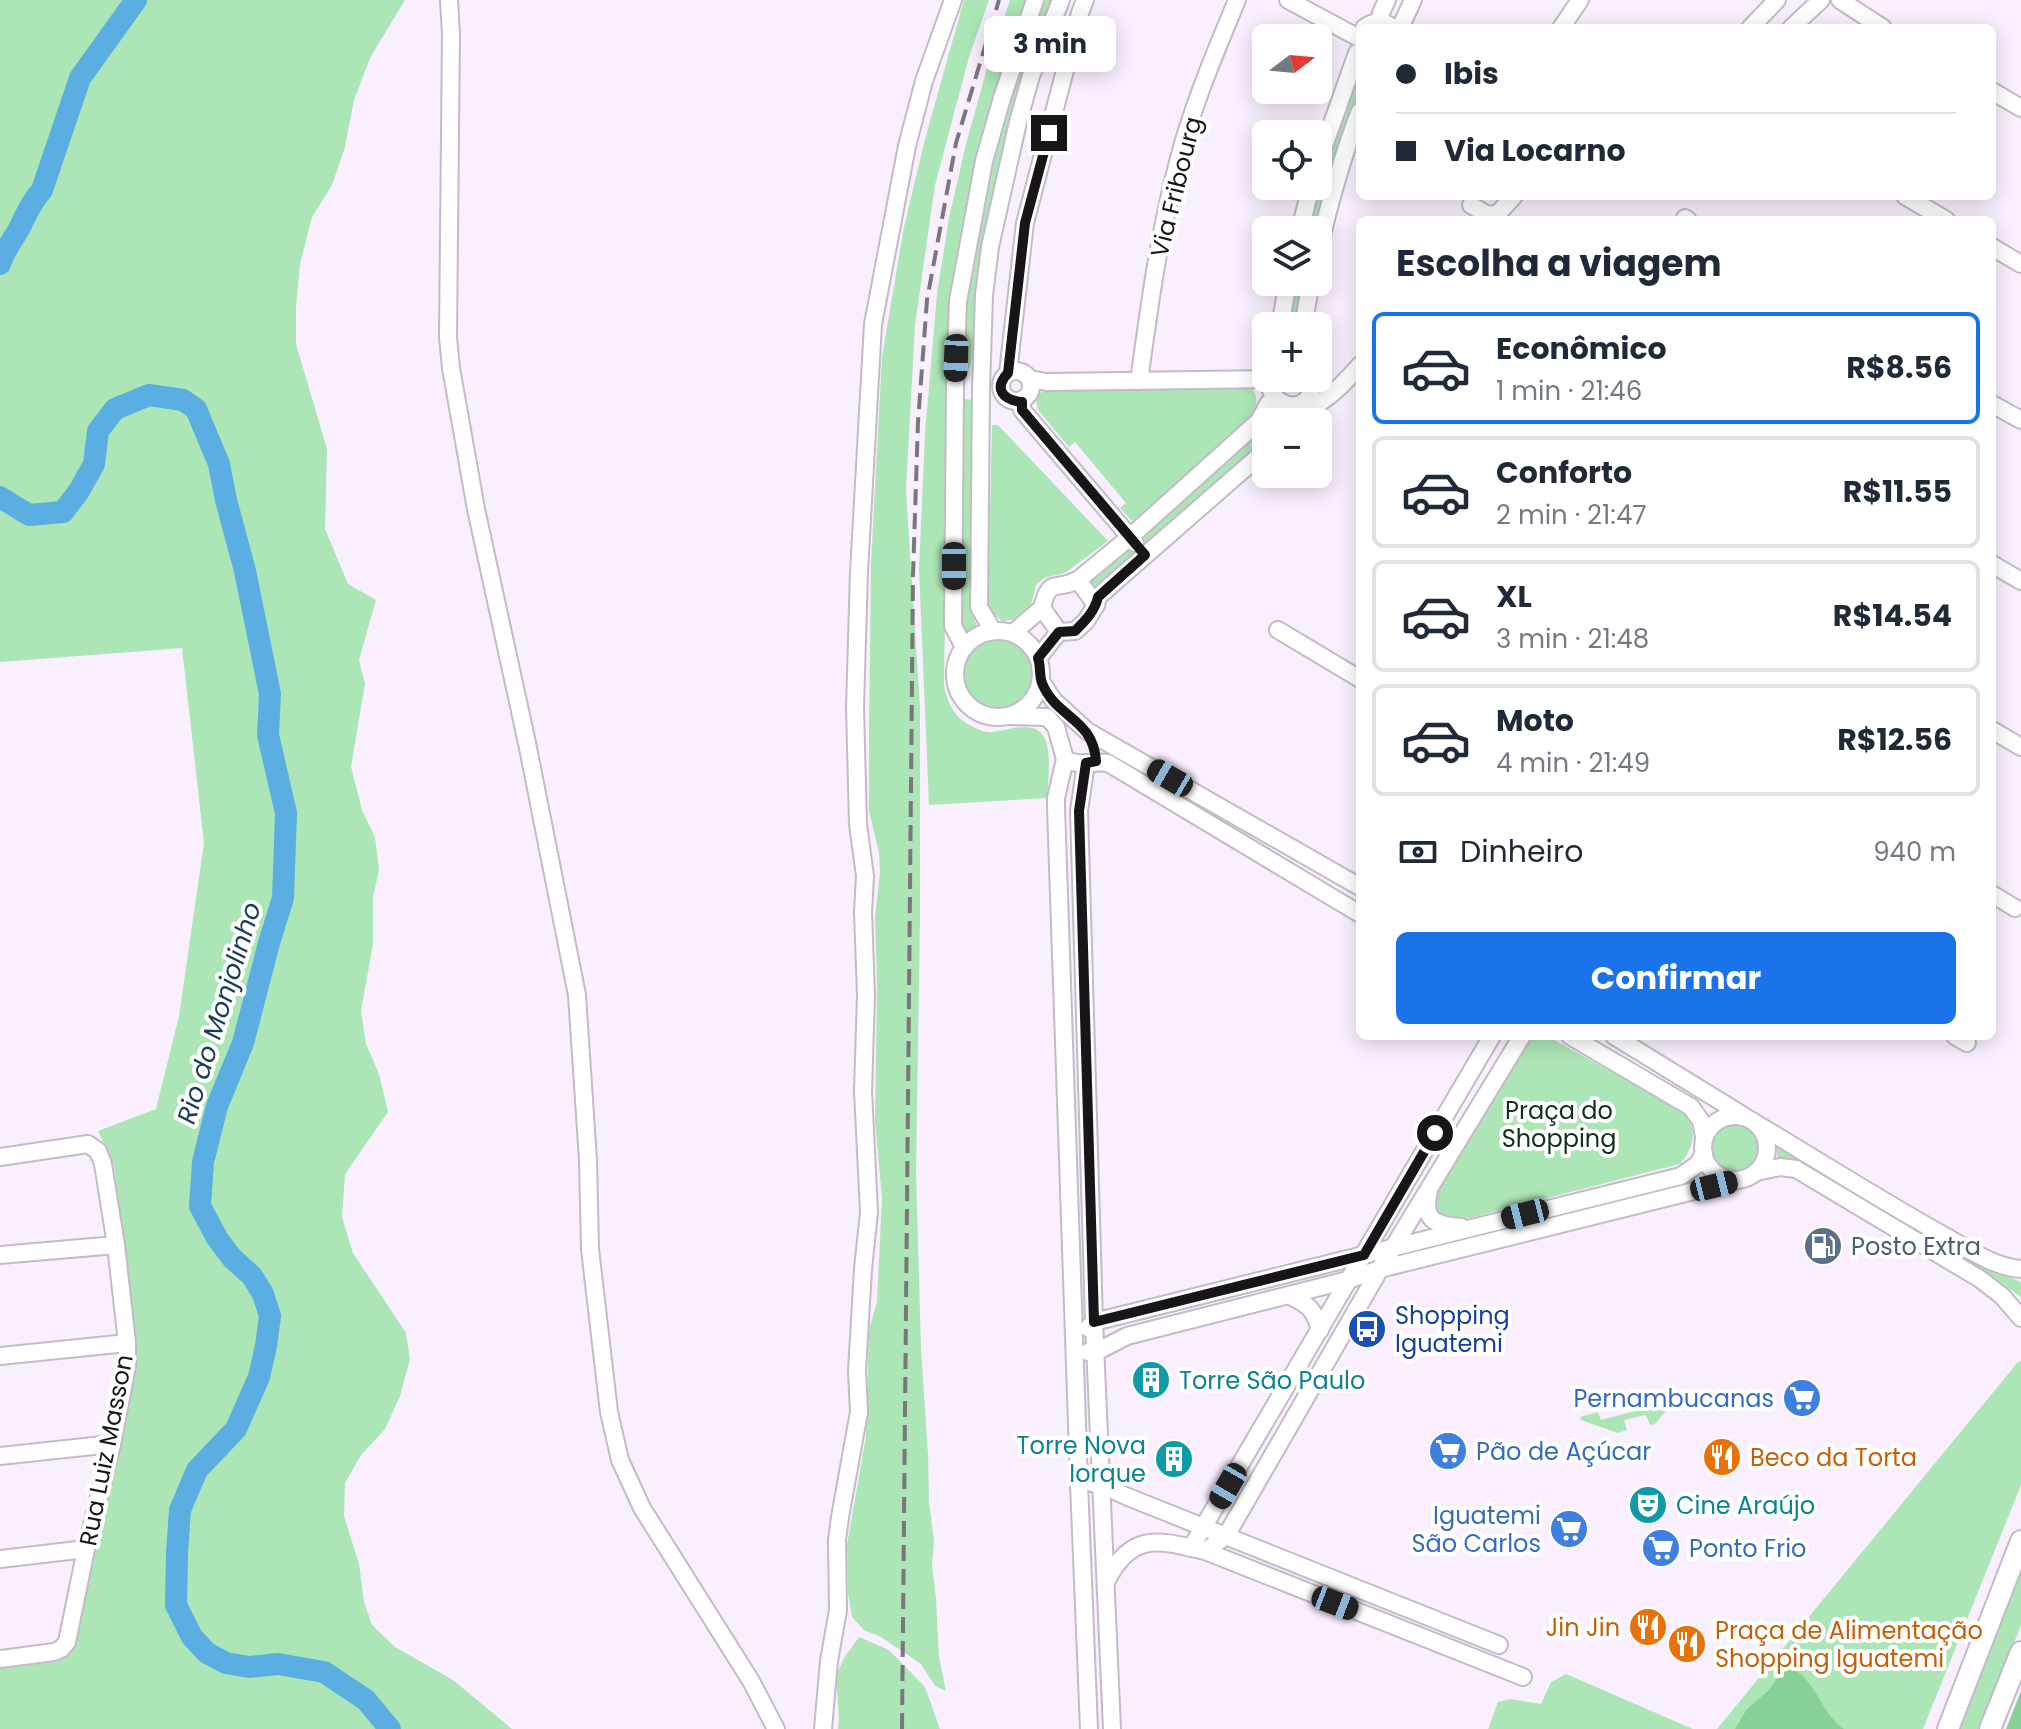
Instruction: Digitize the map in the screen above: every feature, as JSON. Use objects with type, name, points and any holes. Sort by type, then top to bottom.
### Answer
[{"type":"main road","points":[[1948,1729],[2021,1541]]},
{"type":"main road","points":[[1990,1729],[2021,1652]]},
{"type":"street","points":[[449,0],[448,337],[451,368],[476,509],[577,995],[588,1160],[590,1249],[609,1412],[620,1460],[642,1508],[751,1681],[776,1729]]},
{"type":"street","points":[[823,1729],[829,1661],[838,1610],[837,1540],[859,1412],[857,1371],[869,1212],[863,1091],[865,876],[858,824],[855,707],[873,324],[907,146],[924,81],[953,0]]},
{"type":"street","points":[[964,647],[953,626],[958,301],[976,195],[999,108],[1035,0]]},
{"type":"street","points":[[993,631],[979,607],[984,295],[998,206],[1018,122],[1031,76],[1061,0]]},
{"type":"street","points":[[1022,402],[1011,401],[1003,395],[1001,385],[1008,373],[1025,223],[1085,0]]},
{"type":"street","name":"Via Fribourg","points":[[1139,381],[1161,234],[1178,160],[1205,77],[1237,0]]},
{"type":"street","points":[[1288,0],[1356,29]]},
{"type":"street","points":[[1377,24],[1387,0]]},
{"type":"street","points":[[1386,24],[1413,0]]},
{"type":"street","points":[[1564,24],[1580,0]]},
{"type":"street","points":[[1754,24],[1777,0]]},
{"type":"street","points":[[1795,24],[1821,0]]},
{"type":"street","points":[[1840,0],[1877,24]]},
{"type":"street","points":[[1332,122],[1356,64]]},
{"type":"street","points":[[1996,93],[2021,108]]},
{"type":"street","points":[[1328,216],[1356,122]]},
{"type":"street","points":[[1496,216],[1510,200]]},
{"type":"street","points":[[1912,200],[1939,216]]},
{"type":"street","points":[[1471,207],[1490,216]]},
{"type":"street","points":[[1996,249],[2021,264]]},
{"type":"street","points":[[1332,376],[1356,368]]},
{"type":"street","points":[[1272,392],[1285,404],[1297,405],[1306,401],[1318,404],[1338,389],[1356,369]]},
{"type":"street","points":[[1008,373],[1018,371],[1027,375],[1031,393],[1022,402],[1022,410],[1145,555]]},
{"type":"street","points":[[1030,379],[1046,382],[1252,378]]},
{"type":"street","points":[[955,387],[981,389]]},
{"type":"street","points":[[1307,408],[1306,401],[1311,392]]},
{"type":"street","points":[[1013,633],[1042,608],[1048,589],[1078,580],[1130,537],[1259,421],[1275,398]]},
{"type":"street","points":[[1996,406],[2021,420]]},
{"type":"street","points":[[1038,658],[1059,632],[1075,631],[1086,621],[1098,597],[1252,462]]},
{"type":"street","points":[[1996,566],[2021,581]]},
{"type":"street","points":[[1078,580],[1096,605]]},
{"type":"street","points":[[1042,608],[1059,632]]},
{"type":"street","points":[[1278,630],[1356,677]]},
{"type":"street","points":[[1007,716],[1030,703],[1039,689],[1040,665],[1029,644],[1013,633],[993,631],[977,636],[958,656],[955,673],[959,692],[979,713],[998,717],[1042,716],[1051,720],[1065,759],[1056,807],[1080,1521],[1091,1726]]},
{"type":"street","points":[[1041,681],[1053,700],[1087,731],[1356,885]]},
{"type":"street","points":[[1087,731],[1095,746],[1079,811],[1100,1484],[1112,1729]]},
{"type":"street","points":[[1996,732],[2021,747]]},
{"type":"street","points":[[1065,759],[1074,765],[1108,763],[1356,912]]},
{"type":"street","points":[[1056,807],[1079,811]]},
{"type":"street","points":[[1996,896],[2015,908]]},
{"type":"street","points":[[1198,1550],[1204,1527],[1490,1040]]},
{"type":"street","points":[[1198,1550],[1226,1536],[1380,1269],[1520,1040]]},
{"type":"street","points":[[1577,1040],[1691,1107],[1701,1121],[1705,1159],[1711,1169],[1718,1175],[1738,1180]]},
{"type":"street","points":[[1620,1040],[1912,1218],[1979,1255],[2009,1268],[2021,1269]]},
{"type":"street","points":[[1073,1309],[1094,1316],[1124,1315],[1681,1176],[1698,1164],[1709,1128],[1717,1120],[1728,1116],[1739,1115],[1753,1122],[1764,1134],[1767,1144],[1763,1164],[1756,1172],[1738,1180],[1127,1336],[1096,1352],[1075,1351]]},
{"type":"street","name":"Rua Luiz Masson","points":[[0,1157],[88,1144],[98,1151],[116,1245],[127,1343],[127,1366],[112,1444],[67,1642],[54,1652],[0,1659]]},
{"type":"street","points":[[1756,1172],[1780,1167],[1796,1169],[1980,1279],[2002,1296],[2021,1318]]},
{"type":"street","points":[[1430,1188],[1426,1202],[1428,1214],[1434,1222],[1443,1226],[1470,1228]]},
{"type":"street","points":[[1392,1206],[1412,1217]]},
{"type":"street","points":[[1420,1241],[1417,1250],[1423,1258]]},
{"type":"street","points":[[0,1255],[116,1245]]},
{"type":"street","points":[[1303,1270],[1314,1280],[1315,1289]]},
{"type":"street","points":[[1290,1296],[1304,1302],[1313,1311],[1316,1336],[1328,1359]]},
{"type":"street","points":[[1334,1305],[1355,1313]]},
{"type":"street","points":[[1124,1315],[1127,1336]]},
{"type":"street","points":[[1074,1332],[1083,1332],[1094,1316]]},
{"type":"street","points":[[0,1356],[127,1343]]},
{"type":"street","points":[[0,1456],[112,1444]]},
{"type":"street","points":[[1240,1465],[1260,1477]]},
{"type":"street","points":[[1079,1483],[1100,1484],[1499,1645]]},
{"type":"street","points":[[1080,1521],[1128,1497]]},
{"type":"street","points":[[1105,1583],[1116,1563],[1130,1551],[1138,1546],[1165,1542],[1198,1550],[1523,1677]]},
{"type":"street","points":[[1081,1545],[1103,1544]]},
{"type":"street","points":[[0,1559],[86,1549]]},
{"type":"green space","points":[[0,0],[405,0],[371,56],[354,100],[345,147],[332,185],[312,217],[300,264],[296,308],[296,344],[327,449],[325,529],[348,584],[376,600],[359,660],[365,684],[351,767],[362,810],[375,837],[379,870],[373,897],[373,944],[361,1011],[366,1044],[379,1074],[388,1112],[345,1174],[342,1217],[353,1253],[406,1333],[410,1359],[400,1396],[385,1429],[361,1455],[345,1483],[344,1516],[359,1564],[364,1602],[372,1625],[395,1647],[453,1680],[512,1729],[0,1729],[0,1668],[57,1662],[70,1647],[133,1334],[114,1165],[98,1131],[156,1109],[179,1016],[204,843],[182,648],[0,662]]},
{"type":"green space","points":[[964,0],[989,0],[969,57],[935,185],[915,325],[906,490],[920,708],[916,1172],[921,1348],[934,1541],[932,1566],[939,1657],[946,1691],[935,1686],[921,1664],[881,1637],[864,1630],[852,1617],[847,1545],[866,1436],[869,1330],[877,1302],[882,1198],[875,1121],[875,918],[880,872],[869,811],[869,732],[871,563],[882,357],[904,227]]},
{"type":"green space","points":[[1010,0],[1030,0],[996,98],[949,355],[944,684],[953,710],[962,720],[978,729],[990,732],[1027,727],[1040,732],[1048,750],[1047,798],[929,805],[919,569],[925,434],[937,294],[949,218],[966,144]]},
{"type":"green space","points":[[1041,0],[1053,0],[1004,149],[988,220],[971,364],[967,371],[961,372],[966,302],[991,165]]},
{"type":"green space","points":[[1356,74],[1356,108],[1332,184],[1332,135]]},
{"type":"green space","points":[[1312,200],[1327,200],[1322,216],[1307,216]]},
{"type":"green space","points":[[1289,296],[1304,296],[1301,312],[1286,312]]},
{"type":"green space","points":[[1251,386],[1256,401],[1252,417],[1137,520],[1132,521],[1120,508],[1126,503],[1075,442],[1069,447],[1038,410],[1038,394],[1050,388]]},
{"type":"green space","points":[[963,399],[975,400],[970,611],[977,625],[967,634],[963,632],[958,610]]},
{"type":"green space","points":[[992,425],[998,425],[1108,541],[1065,573],[1044,578],[1036,585],[1030,609],[1018,619],[1002,621],[988,609]]},
{"type":"green space","points":[[1252,438],[1252,453],[1145,547],[1142,537]]},
{"type":"green space","points":[[1128,547],[1137,548],[1138,554],[1094,592],[1088,581]]},
{"type":"green space","points":[[998,637],[1012,640],[1025,648],[1033,661],[1036,675],[1033,689],[1025,702],[1012,710],[998,713],[984,710],[971,702],[963,689],[960,675],[963,661],[971,648],[984,640]]},
{"type":"green space","name":"Praça do Shopping","points":[[1529,1040],[1554,1040],[1684,1112],[1693,1132],[1688,1152],[1680,1164],[1458,1221],[1444,1218],[1435,1208],[1437,1193]]},
{"type":"green space","points":[[1735,1122],[1752,1129],[1759,1146],[1752,1163],[1735,1170],[1718,1163],[1711,1146],[1718,1129]]},
{"type":"green space","points":[[1777,1142],[1990,1270],[2021,1282],[2021,1297],[1799,1162],[1778,1158]]},
{"type":"green space","points":[[2021,1361],[2021,1485],[1923,1729],[1717,1729],[2018,1362]]},
{"type":"green space","points":[[1679,1392],[1655,1424],[1650,1425],[1646,1415],[1624,1420],[1627,1430],[1618,1433],[1580,1417],[1598,1412],[1601,1420],[1662,1404],[1660,1397]]},
{"type":"green space","points":[[2021,1570],[2021,1625],[1980,1729],[1959,1729]]},
{"type":"green space","points":[[859,1637],[889,1650],[925,1687],[940,1729],[838,1729],[836,1676]]},
{"type":"green space","points":[[1791,1668],[1806,1680],[1829,1715],[1844,1729],[1735,1729],[1747,1709]]},
{"type":"green space","points":[[1566,1674],[1693,1729],[1488,1729],[1498,1702],[1510,1699],[1541,1704],[1551,1682]]},
{"type":"green space","points":[[2021,1691],[2021,1729],[2006,1729]]},
{"type":"waterway","name":"Rio do Monjolinho","points":[[0,264],[42,190],[80,78],[136,0]]},
{"type":"waterway","name":"Rio do Monjolinho","points":[[0,497],[29,515],[63,512],[94,464],[98,431],[115,409],[149,395],[183,400],[196,409],[219,464],[270,694],[268,735],[286,813],[283,898],[243,1043],[217,1106],[203,1162],[200,1206],[217,1238],[232,1258],[252,1276],[263,1294],[270,1316],[259,1377],[236,1429],[197,1470],[180,1510],[176,1605],[192,1637],[207,1653],[226,1663],[249,1667],[278,1664],[324,1672],[366,1700],[390,1729]]},
{"type":"railway","points":[[902,1729],[913,575],[918,422],[927,300],[956,143],[999,0]]},
{"type":"place","name":"Posto Extra","points":[[1823,1246]]},
{"type":"place","name":"Shopping Iguatemi","points":[[1367,1329]]},
{"type":"place","name":"Torre São Paulo","points":[[1151,1380]]},
{"type":"place","name":"Pernambucanas","points":[[1802,1398]]},
{"type":"place","name":"Pão de Açúcar","points":[[1448,1451]]},
{"type":"place","name":"Beco da Torta","points":[[1722,1457]]},
{"type":"place","name":"Torre Nova Iorque","points":[[1174,1459]]},
{"type":"place","name":"Cine Araújo","points":[[1648,1505]]},
{"type":"place","name":"Iguatemi São Carlos","points":[[1569,1529]]},
{"type":"place","name":"Ponto Frio","points":[[1661,1548]]},
{"type":"place","name":"Jin Jin","points":[[1648,1627]]},
{"type":"place","name":"Praça de Alimentação Shopping Iguatemi","points":[[1687,1644]]},
{"type":"route","points":[[1049,133],[1025,223],[1008,373],[1002,380],[1001,390],[1011,401],[1022,402],[1022,410],[1145,555],[1098,597],[1086,621],[1075,631],[1059,632],[1038,658],[1041,681],[1053,700],[1087,731],[1095,746],[1096,761],[1086,763],[1079,811],[1094,1322],[1364,1255],[1435,1133]]}]
